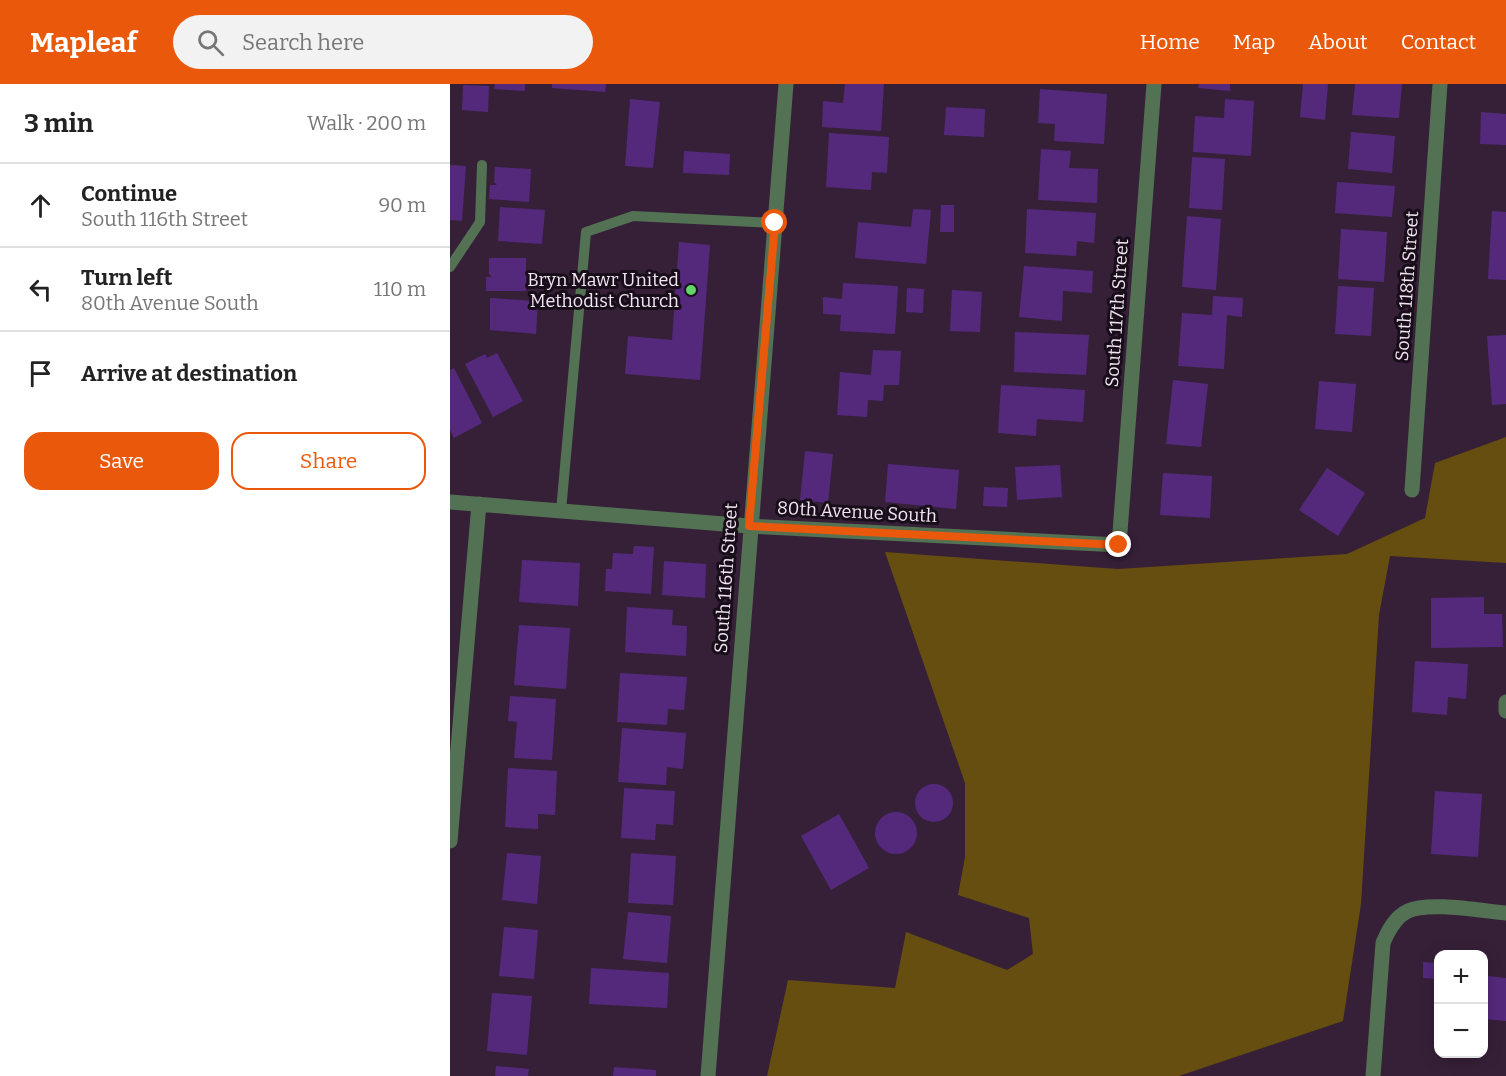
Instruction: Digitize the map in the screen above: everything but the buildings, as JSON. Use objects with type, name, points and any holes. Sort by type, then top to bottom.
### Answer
[{"type":"street","name":"South 116th Street","points":[[708,1076],[749,526],[786,84]]},
{"type":"street","name":"South 117th Street","points":[[1119,545],[1154,84]]},
{"type":"street","name":"South 118th Street","points":[[1412,490],[1440,84]]},
{"type":"street","name":"80th Avenue South","points":[[450,502],[749,526],[1119,545]]},
{"type":"street","points":[[450,841],[479,504]]},
{"type":"street","points":[[1506,702],[1506,711]]},
{"type":"street","points":[[1373,1076],[1383,943],[1388,931],[1409,911],[1425,908],[1506,913]]},
{"type":"lane","points":[[450,267],[480,222],[482,165]]},
{"type":"lane","points":[[561,511],[586,232],[633,216],[775,223]]},
{"type":"shaded area","points":[[1506,437],[1506,563],[1390,556],[1379,615],[1361,904],[1343,1021],[1179,1076],[767,1076],[788,980],[895,988],[906,932],[1007,970],[1033,954],[1029,918],[958,895],[965,857],[965,783],[885,552],[1118,569],[1347,554],[1425,518],[1435,463]]},
{"type":"place","name":"Bryn Mawr United Methodist Church","points":[[691,290]]},
{"type":"route","points":[[775,223],[749,526],[1119,545]]}]
